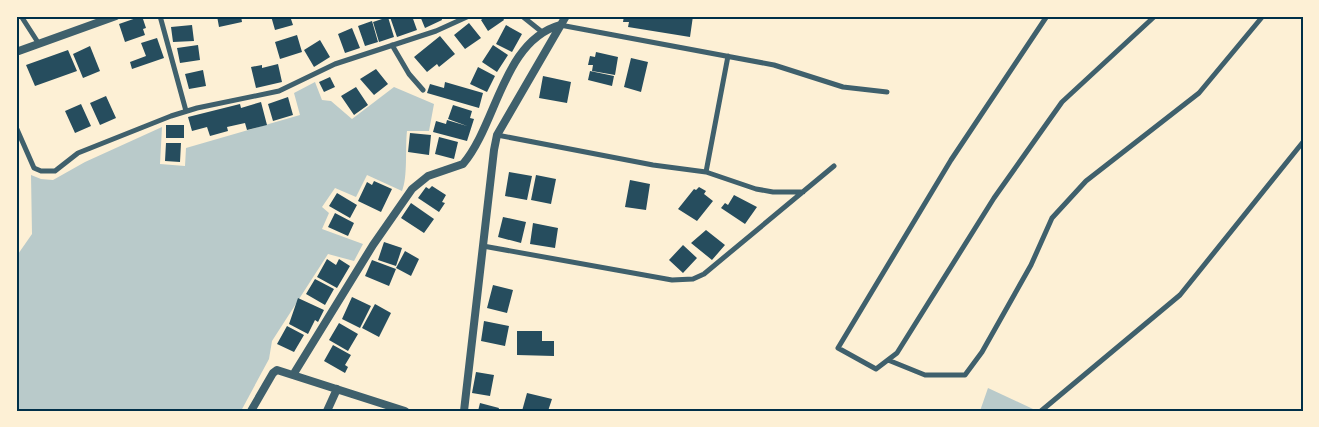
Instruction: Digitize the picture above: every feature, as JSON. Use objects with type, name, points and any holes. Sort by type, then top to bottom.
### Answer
[{"type":"street","points":[[22,16],[39,44]]},
{"type":"street","points":[[16,52],[116,16]]},
{"type":"street","points":[[160,16],[186,110]]},
{"type":"street","points":[[16,127],[34,168],[49,172],[55,171],[78,153],[186,110],[279,91],[335,64],[436,31],[469,16]]},
{"type":"street","points":[[522,16],[542,32]]},
{"type":"street","points":[[464,411],[497,135],[566,16]]},
{"type":"street","points":[[1048,16],[951,160],[838,348],[876,370],[897,353],[994,198],[1062,102],[1155,16]]},
{"type":"street","points":[[888,360],[925,376],[965,375],[982,352],[1031,266],[1052,218],[1086,181],[1199,93],[1264,16]]},
{"type":"street","points":[[294,375],[373,245],[412,189],[428,176],[463,164],[467,160],[515,65],[542,32],[560,25],[774,65],[843,87],[887,92]]},
{"type":"street","points":[[392,45],[409,74],[422,90]]},
{"type":"street","points":[[706,172],[728,56]]},
{"type":"street","points":[[497,135],[653,165],[706,172],[756,189],[773,192],[803,192]]},
{"type":"street","points":[[1041,411],[1180,295],[1303,142]]},
{"type":"street","points":[[483,246],[684,281],[704,274],[720,262],[834,166]]},
{"type":"street","points":[[251,411],[273,373],[277,370],[405,411]]},
{"type":"street","points":[[327,411],[337,389]]},
{"type":"shaded area","points":[[315,82],[322,100],[331,101],[352,119],[394,87],[434,104],[429,131],[407,131],[406,170],[402,191],[367,175],[356,197],[335,188],[322,207],[329,213],[322,229],[363,244],[354,261],[328,254],[272,341],[269,359],[241,411],[16,411],[16,257],[32,234],[31,175],[41,179],[53,180],[85,162],[162,127],[160,164],[185,166],[186,148],[300,115],[294,93]]},
{"type":"shaded area","points":[[988,388],[1033,409],[980,411]]},
{"type":"building","points":[[142,16],[146,28],[143,29],[145,35],[125,42],[119,24]]},
{"type":"building","points":[[217,16],[241,16],[242,22],[219,27]]},
{"type":"building","points":[[271,16],[290,16],[293,25],[275,30]]},
{"type":"building","points":[[412,16],[417,30],[397,37],[390,17]]},
{"type":"building","points":[[420,16],[441,16],[442,20],[425,28]]},
{"type":"building","points":[[486,16],[502,16],[504,20],[488,31],[481,20]]},
{"type":"building","points":[[624,16],[693,16],[690,37],[628,27],[629,22],[623,22]]},
{"type":"building","points":[[388,17],[394,37],[379,42],[373,22]]},
{"type":"building","points":[[372,21],[378,42],[365,46],[358,26]]},
{"type":"building","points":[[469,23],[481,38],[465,49],[454,35]]},
{"type":"building","points":[[192,25],[194,41],[173,42],[171,27]]},
{"type":"building","points":[[506,25],[522,34],[512,52],[496,44]]},
{"type":"building","points":[[352,28],[360,48],[345,53],[338,34]]},
{"type":"building","points":[[297,35],[302,52],[280,59],[275,42]]},
{"type":"building","points":[[440,36],[455,54],[439,67],[437,64],[427,72],[414,57]]},
{"type":"building","points":[[157,38],[164,58],[132,69],[130,62],[146,56],[141,43]]},
{"type":"building","points":[[320,40],[330,57],[314,67],[304,50]]},
{"type":"building","points":[[198,45],[200,60],[180,63],[177,48]]},
{"type":"building","points":[[493,45],[508,55],[497,72],[482,62]]},
{"type":"building","points":[[90,46],[100,71],[83,78],[73,54]]},
{"type":"building","points":[[68,50],[77,71],[35,86],[26,65]]},
{"type":"building","points":[[596,52],[618,57],[615,75],[592,71],[593,65],[588,65],[590,56],[595,57]]},
{"type":"building","points":[[631,58],[648,62],[641,92],[624,87]]},
{"type":"building","points":[[278,64],[282,82],[256,88],[251,67],[262,65],[262,68]]},
{"type":"building","points":[[478,67],[495,76],[487,92],[470,84]]},
{"type":"building","points":[[376,69],[388,84],[374,95],[360,79]]},
{"type":"building","points":[[203,70],[206,86],[189,89],[185,74]]},
{"type":"building","points":[[590,71],[614,76],[612,86],[588,80]]},
{"type":"building","points":[[543,76],[571,82],[567,103],[539,98]]},
{"type":"building","points":[[330,77],[335,87],[324,92],[319,82]]},
{"type":"building","points":[[445,82],[483,93],[479,108],[427,93],[430,84],[444,88]]},
{"type":"building","points":[[356,87],[368,105],[354,115],[341,96]]},
{"type":"building","points":[[106,96],[116,118],[100,125],[90,103]]},
{"type":"building","points":[[288,97],[293,115],[273,121],[268,104]]},
{"type":"building","points":[[261,102],[267,125],[247,130],[245,123],[227,127],[228,131],[210,136],[207,127],[192,131],[188,117],[240,104],[241,108]]},
{"type":"building","points":[[81,104],[91,126],[75,133],[65,111]]},
{"type":"building","points":[[453,105],[472,111],[470,118],[474,119],[467,141],[433,132],[436,121],[446,124],[447,120],[467,126],[448,119]]},
{"type":"building","points":[[166,125],[184,125],[184,138],[166,138]]},
{"type":"building","points":[[410,133],[431,135],[429,155],[408,152]]},
{"type":"building","points":[[439,137],[458,142],[454,159],[435,154]]},
{"type":"building","points":[[166,143],[181,143],[180,162],[165,161]]},
{"type":"building","points":[[509,172],[532,176],[527,200],[505,196]]},
{"type":"building","points":[[536,175],[556,179],[551,204],[531,200]]},
{"type":"building","points":[[630,180],[650,184],[646,210],[625,207]]},
{"type":"building","points":[[374,181],[392,189],[381,212],[358,201],[367,182],[372,185]]},
{"type":"building","points":[[432,186],[446,195],[442,202],[445,203],[439,212],[418,198],[426,187],[429,189]]},
{"type":"building","points":[[699,187],[706,191],[704,194],[713,201],[697,221],[678,209],[694,189],[696,190]]},
{"type":"building","points":[[337,193],[357,205],[350,218],[329,206]]},
{"type":"building","points":[[734,195],[757,207],[745,224],[721,208],[725,203],[728,205]]},
{"type":"building","points":[[411,203],[434,219],[424,233],[401,218]]},
{"type":"building","points":[[335,213],[354,223],[348,236],[328,227]]},
{"type":"building","points":[[503,217],[526,222],[521,243],[498,237]]},
{"type":"building","points":[[533,223],[558,228],[555,248],[530,244]]},
{"type":"building","points":[[706,230],[725,245],[712,260],[691,243]]},
{"type":"building","points":[[384,242],[402,248],[396,266],[378,260]]},
{"type":"building","points":[[683,245],[697,258],[683,273],[669,260]]},
{"type":"building","points":[[405,251],[419,259],[411,276],[396,268]]},
{"type":"building","points":[[327,259],[336,265],[339,259],[350,266],[337,288],[317,277]]},
{"type":"building","points":[[372,260],[396,269],[389,286],[365,276]]},
{"type":"building","points":[[315,279],[334,289],[325,305],[306,294]]},
{"type":"building","points":[[493,285],[513,290],[507,313],[487,308]]},
{"type":"building","points":[[352,297],[371,306],[360,328],[342,319]]},
{"type":"building","points":[[298,298],[324,310],[318,322],[315,320],[308,334],[289,324]]},
{"type":"building","points":[[375,304],[391,313],[379,337],[362,328]]},
{"type":"building","points":[[484,321],[509,326],[505,346],[481,341]]},
{"type":"building","points":[[339,323],[358,334],[348,351],[329,340]]},
{"type":"building","points":[[287,326],[304,335],[294,352],[277,344]]},
{"type":"building","points":[[517,331],[542,331],[542,341],[554,341],[554,356],[517,355]]},
{"type":"building","points":[[333,345],[351,355],[345,365],[348,367],[345,373],[324,361]]},
{"type":"building","points":[[476,372],[494,375],[490,396],[472,393]]},
{"type":"building","points":[[527,393],[552,399],[548,411],[522,411]]},
{"type":"building","points":[[480,403],[499,408],[498,411],[478,411]]}]
